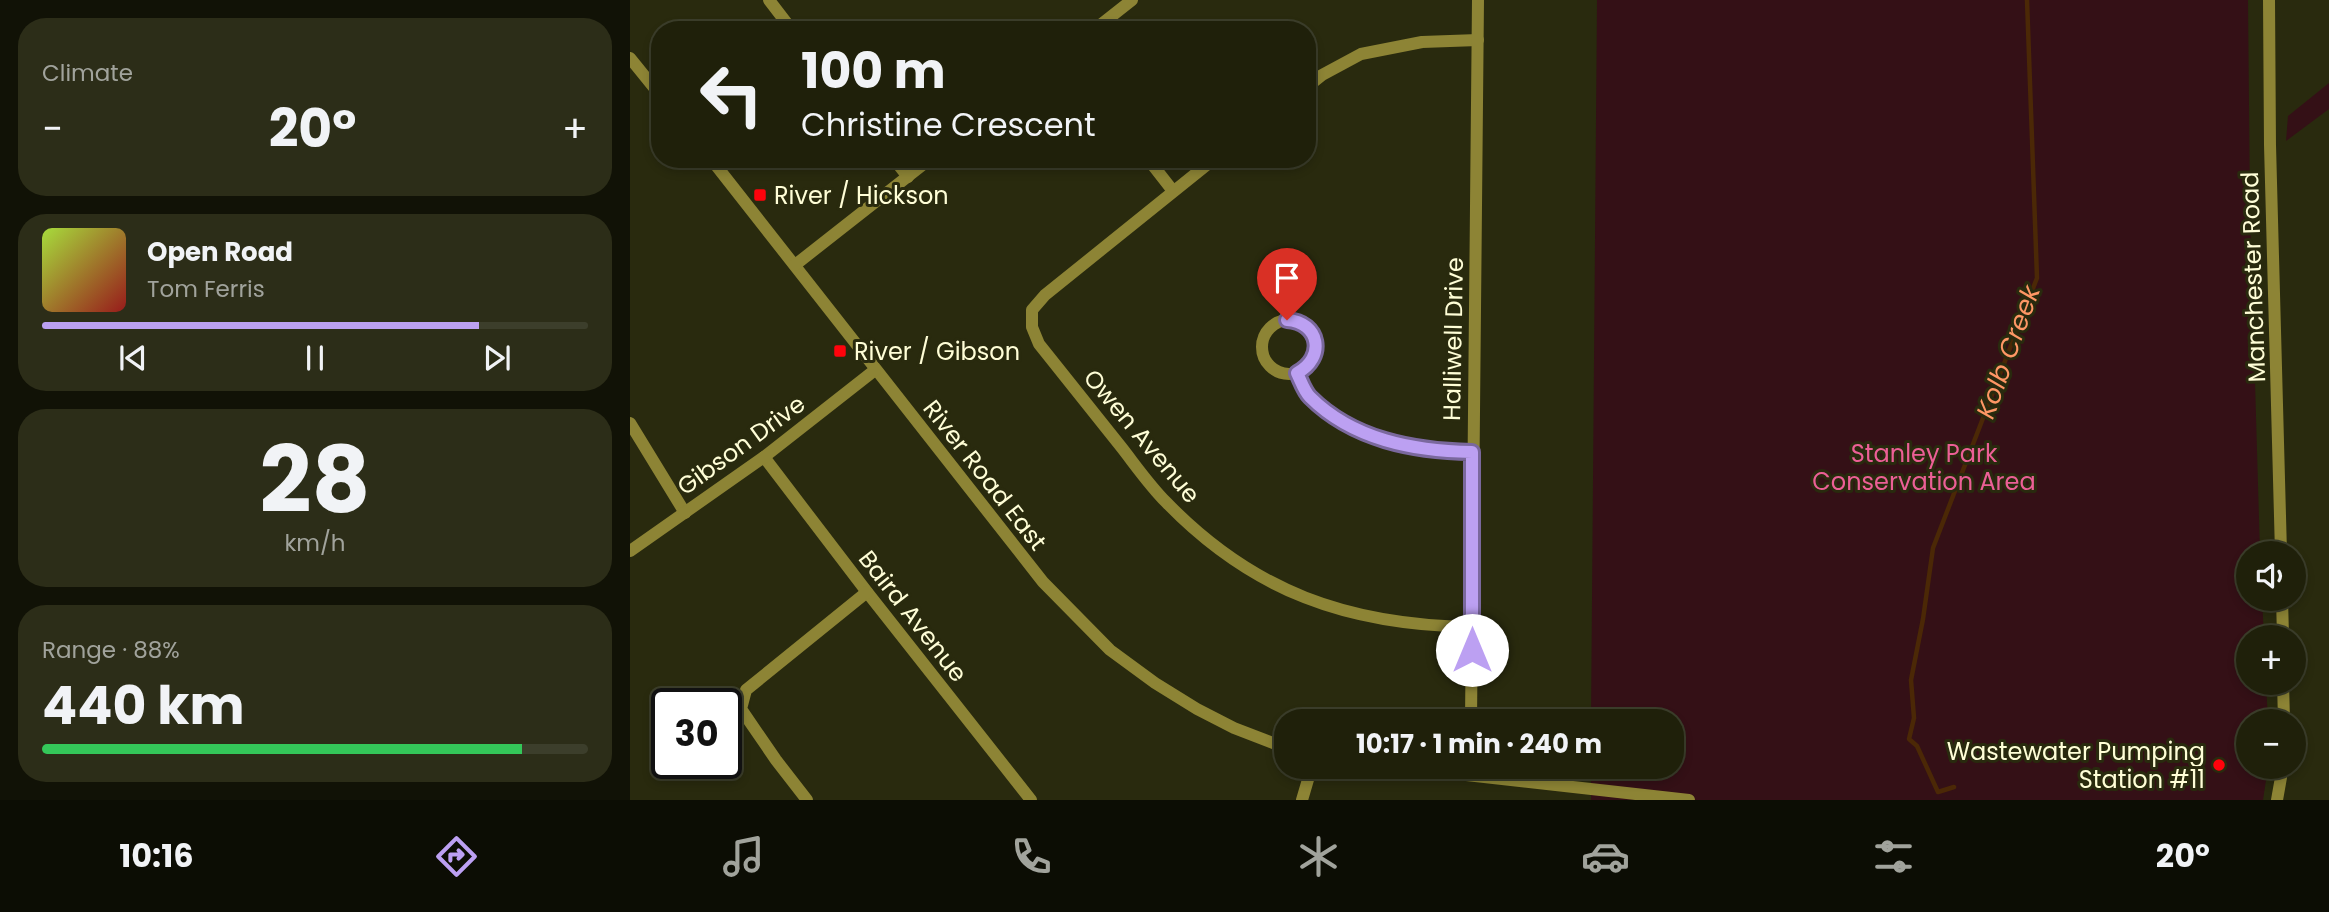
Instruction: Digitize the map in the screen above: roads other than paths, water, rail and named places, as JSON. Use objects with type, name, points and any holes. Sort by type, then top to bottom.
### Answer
[{"type":"street","points":[[769,0],[785,21]]},
{"type":"street","points":[[1105,21],[1132,0]]},
{"type":"street","name":"Halliwell Drive","points":[[1471,709],[1478,0]]},
{"type":"street","name":"Manchester Road","points":[[2269,0],[2270,145],[2281,541]]},
{"type":"street","points":[[1316,80],[1360,54],[1422,42],[1478,40]]},
{"type":"street","points":[[630,58],[651,84]]},
{"type":"street","name":"River Road East","points":[[718,168],[1043,582],[1110,650],[1155,683],[1197,709],[1274,743]]},
{"type":"street","points":[[901,168],[908,177]]},
{"type":"street","points":[[795,265],[919,168]]},
{"type":"street","points":[[1155,168],[1173,191]]},
{"type":"street","name":"Owen Avenue","points":[[1202,168],[1032,310],[1032,327],[1040,344],[1164,501],[1190,526],[1248,571],[1281,589],[1340,611],[1403,624],[1472,627]]},
{"type":"street","points":[[1296,321],[1312,333],[1316,346],[1315,355],[1305,369],[1297,373],[1279,372],[1269,365],[1264,357],[1264,336],[1270,327],[1278,322],[1296,321]]},
{"type":"street","name":"Gibson Drive","points":[[630,551],[764,457],[875,370]]},
{"type":"street","points":[[1297,373],[1308,396],[1351,428],[1401,446],[1472,452]]},
{"type":"street","points":[[630,423],[685,513]]},
{"type":"street","name":"Baird Avenue","points":[[764,457],[1031,800]]},
{"type":"street","points":[[807,800],[741,709],[746,690],[867,592]]},
{"type":"street","points":[[1302,800],[1308,779]]},
{"type":"street","points":[[1531,779],[1689,800]]},
{"type":"street","points":[[2277,800],[2281,779]]},
{"type":"waterway","name":"Kolb Creek","points":[[1954,787],[1938,792],[1917,746],[1909,739],[1914,718],[1911,680],[1933,548],[2037,278],[2027,0]]},
{"type":"place","name":"River / Hickson","points":[[760,195]]},
{"type":"place","name":"River / Gibson","points":[[840,351]]},
{"type":"place","name":"Wastewater Pumping Station #11","points":[[2219,765]]},
{"type":"park label","name":"Stanley Park Conservation Area","points":[[1924,467]]}]
